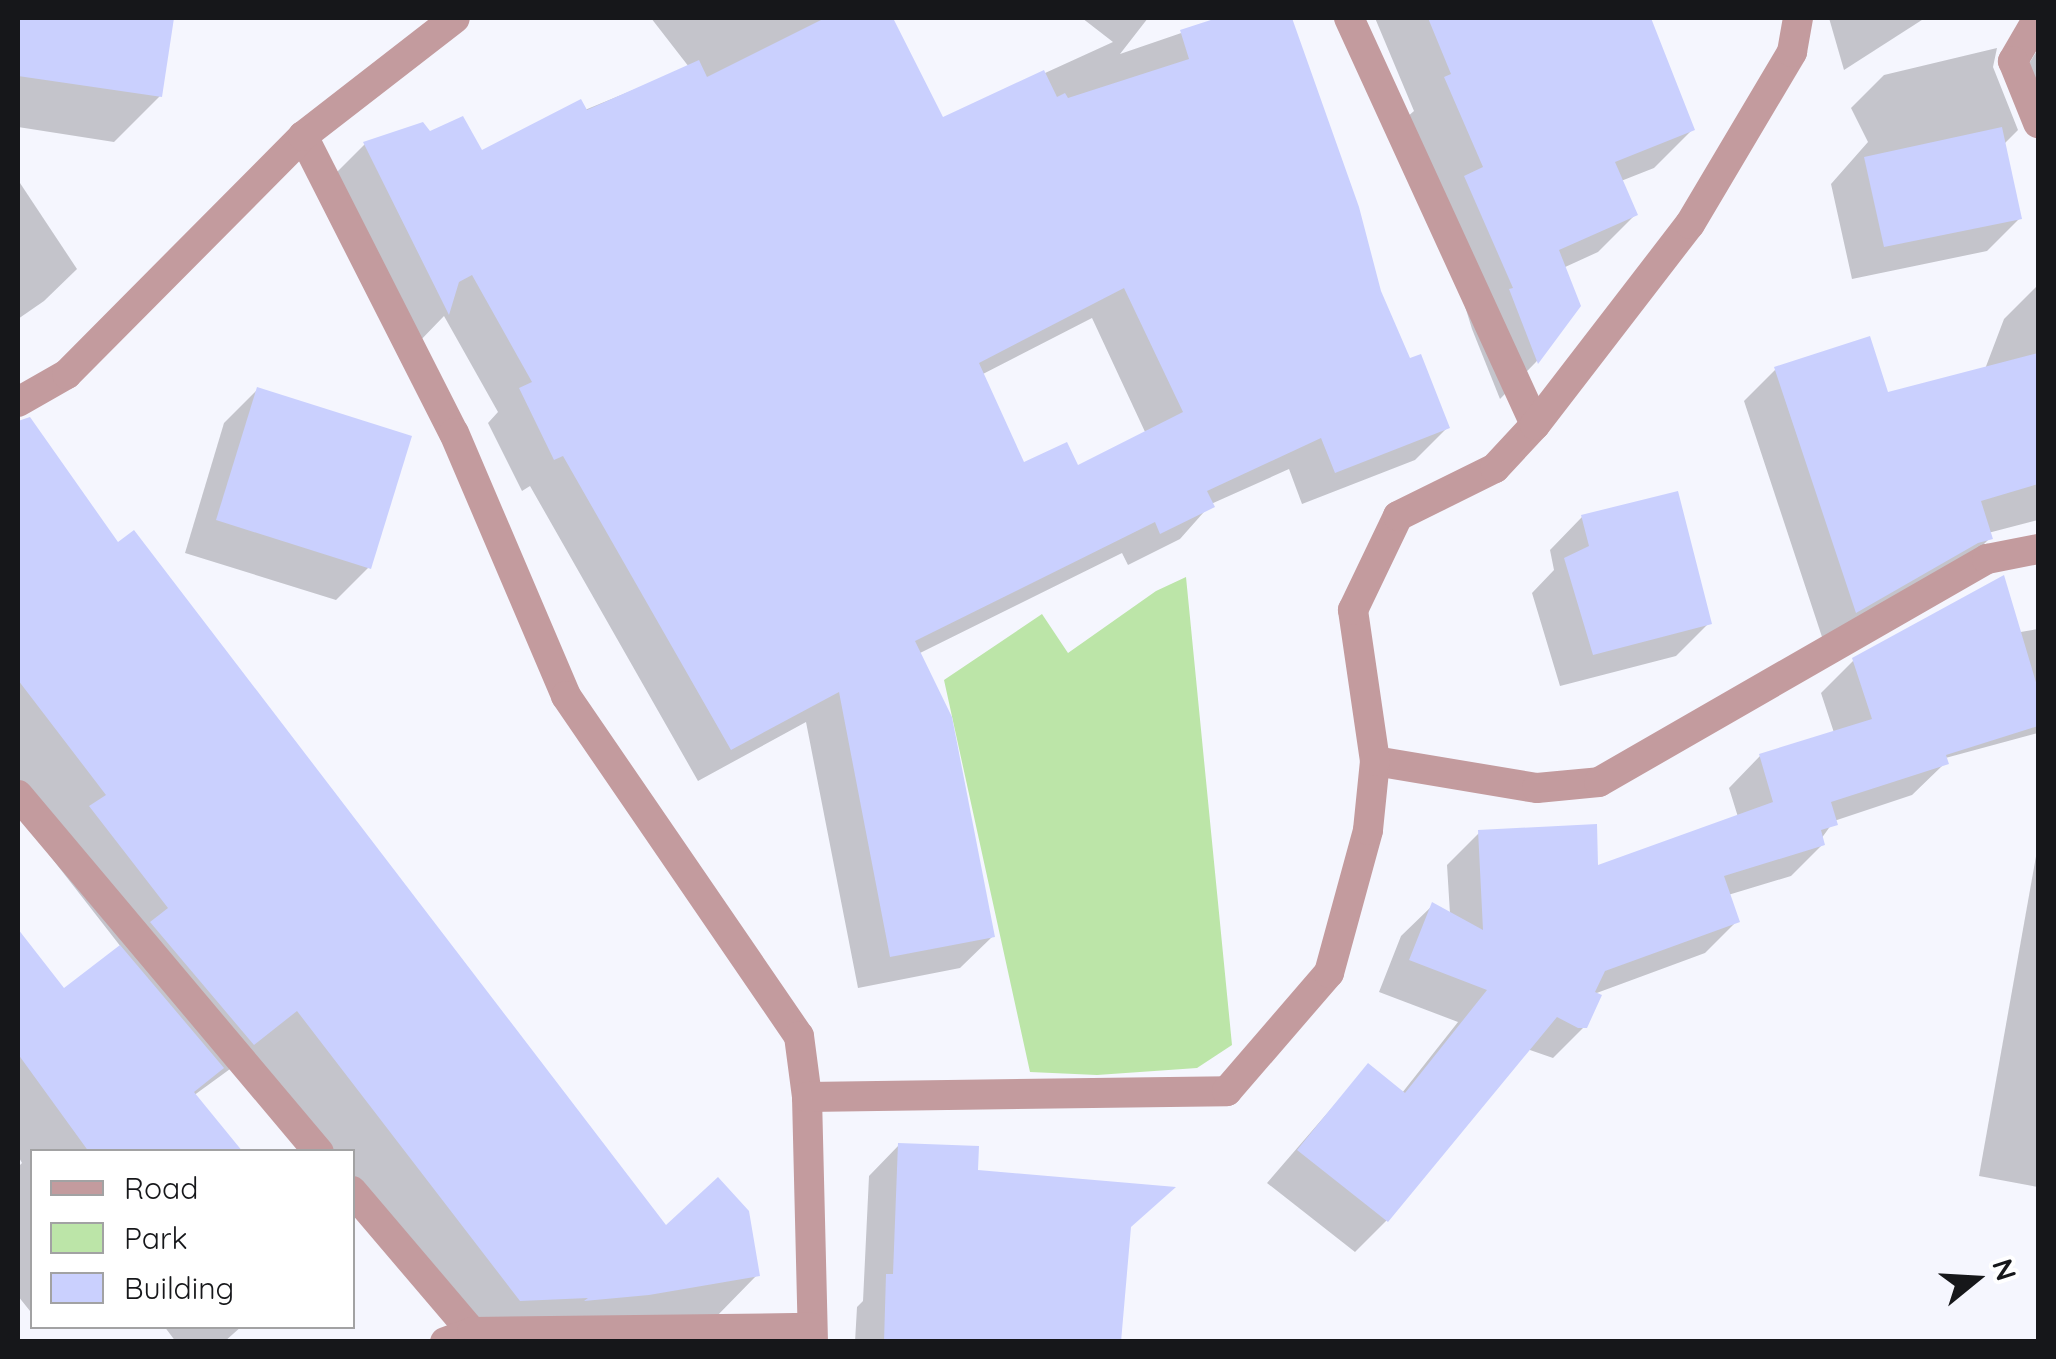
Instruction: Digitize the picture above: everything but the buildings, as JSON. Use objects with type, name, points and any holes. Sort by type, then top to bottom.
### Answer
[{"type":"street","points":[[18,402],[67,374],[304,136],[455,18]]},
{"type":"street","points":[[1349,18],[1535,425]]},
{"type":"street","points":[[807,1097],[1227,1091],[1329,974],[1368,830],[1375,761],[1353,610],[1398,516],[1494,468],[1535,425],[1690,224],[1792,52],[1798,18]]},
{"type":"street","points":[[2038,18],[2013,62],[2038,123]]},
{"type":"street","points":[[304,136],[454,433],[566,696],[799,1036],[807,1097],[812,1335],[458,1337],[355,1195]]},
{"type":"street","points":[[1375,761],[1536,788],[1599,782],[1986,559],[2038,549]]},
{"type":"street","points":[[18,796],[316,1149]]},
{"type":"green space","points":[[1186,577],[1232,1045],[1197,1068],[1097,1075],[1030,1072],[944,680],[1042,614],[1068,653],[1156,591]]}]
